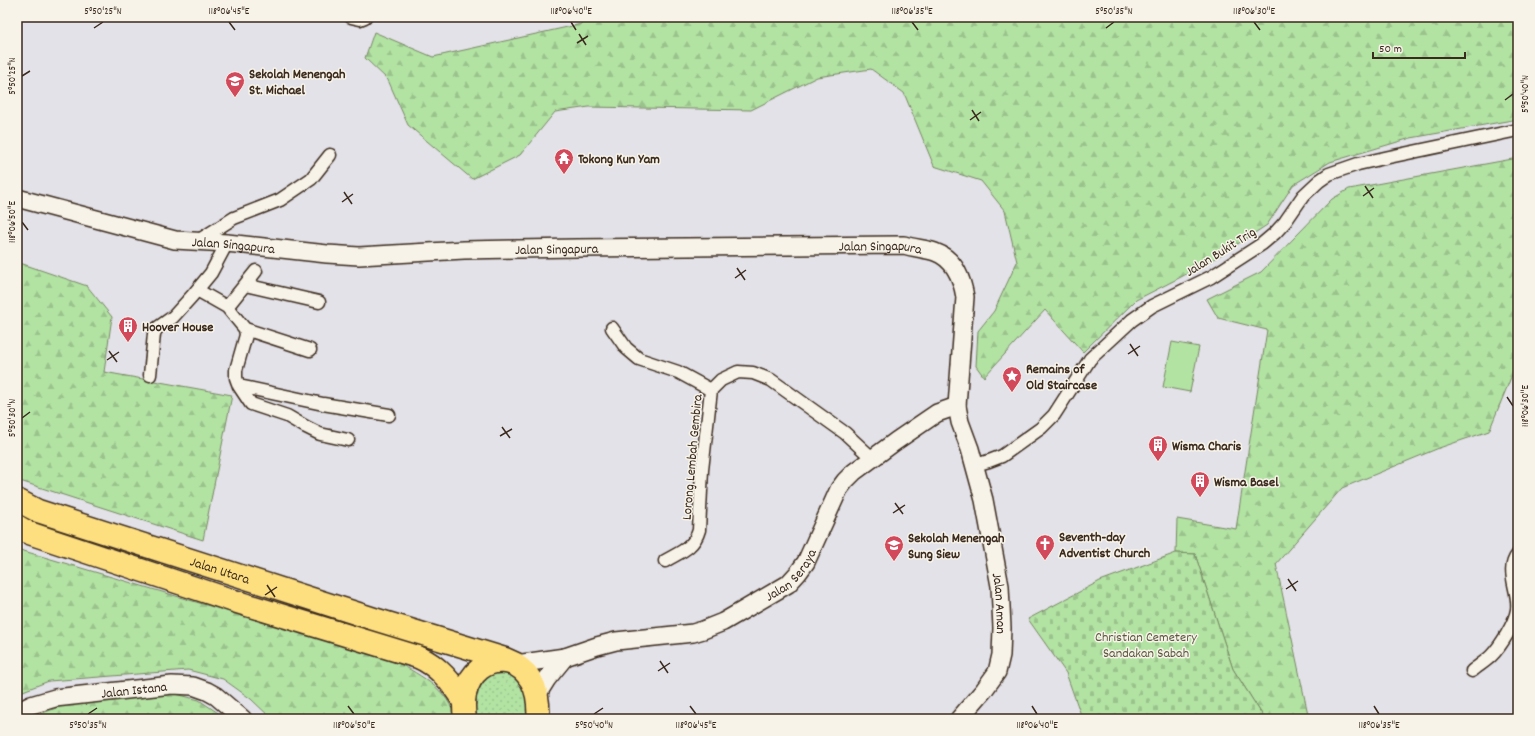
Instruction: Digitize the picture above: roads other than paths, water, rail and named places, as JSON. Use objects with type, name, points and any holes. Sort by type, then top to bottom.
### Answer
[{"type":"highway","name":"Jalan Utara","points":[[17,500],[38,511],[381,622],[505,659],[516,664]]},
{"type":"highway","name":"Jalan Utara","points":[[17,526],[30,532],[234,601],[418,657],[429,662],[440,670],[455,688],[464,711]]},
{"type":"highway","points":[[464,711],[466,693],[470,682],[476,673],[485,666],[495,662],[516,664],[524,670],[534,684],[537,695],[538,719]]},
{"type":"street","points":[[351,17],[360,19],[365,17]]},
{"type":"street","name":"Jalan Bukit Trig","points":[[974,465],[1002,456],[1041,428],[1054,415],[1090,359],[1132,320],[1152,306],[1211,277],[1262,244],[1285,222],[1307,191],[1329,174],[1358,164],[1518,130]]},
{"type":"street","points":[[196,242],[234,218],[280,200],[310,179],[330,155]]},
{"type":"street","name":"Jalan Singapura","points":[[17,198],[175,240],[227,243],[359,256],[464,250],[904,245],[936,252],[948,260],[958,271],[963,284],[965,297],[957,406]]},
{"type":"street","points":[[150,374],[154,334],[156,329],[173,317],[197,290],[211,273],[227,243]]},
{"type":"street","points":[[227,307],[256,271]]},
{"type":"street","points":[[245,284],[319,302]]},
{"type":"street","points":[[197,290],[227,307],[245,328],[310,350]]},
{"type":"street","points":[[245,328],[246,335],[236,370],[236,378],[239,386],[251,404],[287,416],[320,434],[348,440]]},
{"type":"street","points":[[612,328],[626,348],[639,359],[678,372],[711,390]]},
{"type":"street","name":"Lorong Lembah Gembira","points":[[665,561],[692,545],[697,538],[699,530],[702,470],[711,390],[721,380],[738,372],[753,373],[771,380],[845,433],[872,458]]},
{"type":"street","points":[[239,386],[323,404],[390,415]]},
{"type":"street","name":"Jalan Aman","points":[[957,406],[960,422],[969,444],[984,500],[1000,586],[1002,628],[1001,655],[997,672],[984,690],[959,719]]},
{"type":"street","name":"Jalan Seraya","points":[[516,664],[565,657],[616,641],[677,635],[703,630],[723,622],[788,584],[806,562],[839,489],[845,481],[872,458],[937,413],[957,406]]},
{"type":"street","points":[[1472,670],[1492,655],[1512,625],[1517,611],[1518,597],[1511,571],[1514,560],[1518,554]]},
{"type":"street","points":[[537,695],[547,679],[565,657]]},
{"type":"street","name":"Jalan Istana","points":[[17,712],[31,705],[55,698],[172,685],[193,686],[207,691],[216,696],[243,719]]},
{"type":"place","name":"Sekolah Menengah St. Michael","points":[[235,98]]},
{"type":"place","name":"Tokong Kun Yam","points":[[564,175]]},
{"type":"place","name":"Hoover House","points":[[128,343]]},
{"type":"place","name":"Remains of Old Staircase","points":[[1012,393]]},
{"type":"place","name":"Wisma Charis","points":[[1158,462]]},
{"type":"place","name":"Wisma Basel","points":[[1200,498]]},
{"type":"place","name":"Seventh-day Adventist Church","points":[[1045,561]]},
{"type":"place","name":"Sekolah Menengah Sung Siew","points":[[894,562]]},
{"type":"park label","name":"Christian Cemetery Sandakan Sabah","points":[[1146,644]]}]
